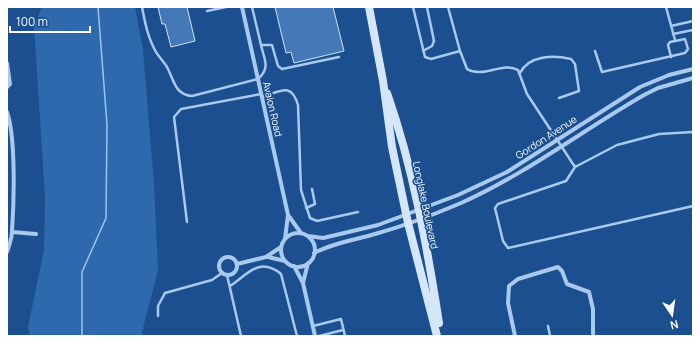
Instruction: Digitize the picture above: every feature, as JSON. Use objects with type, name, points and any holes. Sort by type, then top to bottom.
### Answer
[{"type":"main road","name":"Longlake Boulevard","points":[[369,7],[383,81],[389,133],[408,223],[437,336]]},
{"type":"main road","name":"Longlake Boulevard","points":[[383,81],[400,134],[418,209],[441,336]]},
{"type":"street","name":"Avalon Road","points":[[242,7],[288,215],[285,239]]},
{"type":"street","points":[[7,63],[10,84],[7,87]]},
{"type":"street","name":"Gordon Avenue","points":[[308,236],[323,238],[378,225],[453,197],[492,179],[640,87],[668,75],[693,69]]},
{"type":"street","name":"Gordon Avenue","points":[[314,253],[337,244],[420,219],[484,192],[644,95],[672,83],[693,78]]},
{"type":"street","points":[[7,112],[12,154],[13,184],[12,232],[7,251]]},
{"type":"street","points":[[7,154],[12,154]]},
{"type":"street","points":[[7,184],[13,184]]},
{"type":"street","name":"Avalon Road","points":[[288,215],[301,233]]},
{"type":"street","points":[[7,218],[12,218]]},
{"type":"street","points":[[12,232],[36,234]]},
{"type":"street","points":[[266,257],[281,248],[285,239],[292,234],[301,233],[308,236],[314,244],[314,253],[308,263],[303,283]]},
{"type":"street","points":[[281,248],[285,261]]},
{"type":"street","points":[[237,264],[266,257],[274,257],[294,266],[308,263]]},
{"type":"street","points":[[225,258],[233,259],[237,264],[235,272],[227,275],[222,273],[219,265],[225,258]]},
{"type":"street","points":[[294,266],[303,283],[315,336]]},
{"type":"street","points":[[515,336],[508,303],[509,286],[518,279],[558,267],[562,270],[567,284],[589,292],[593,309],[593,336]]},
{"type":"lane","points":[[142,7],[147,34],[156,53],[166,67],[177,89],[182,94],[192,96],[258,79],[264,74],[266,66],[252,7]]},
{"type":"lane","points":[[208,11],[226,7]]},
{"type":"lane","points":[[413,7],[425,57],[431,59],[460,52]]},
{"type":"lane","points":[[423,51],[432,46],[434,41],[427,7]]},
{"type":"lane","points":[[448,7],[465,66],[470,71],[483,72],[511,67],[518,70],[528,94],[556,140],[575,167]]},
{"type":"lane","points":[[666,7],[675,40]]},
{"type":"lane","points":[[671,26],[693,21]]},
{"type":"lane","points":[[673,34],[693,30]]},
{"type":"lane","points":[[595,51],[602,72],[685,54],[688,49],[685,39],[675,40],[669,43],[671,56]]},
{"type":"lane","points":[[260,45],[272,45],[278,66],[282,69],[339,57]]},
{"type":"lane","points":[[520,73],[527,63],[542,58],[571,59],[575,64],[578,91],[559,98]]},
{"type":"lane","points":[[187,222],[174,118],[176,114],[182,109],[285,91],[291,91],[295,94],[298,105],[301,190],[310,218],[317,221],[358,212]]},
{"type":"lane","points":[[693,132],[640,137],[617,145],[575,167],[566,182],[496,206],[502,241],[506,247],[512,248],[693,206]]},
{"type":"lane","points":[[306,208],[315,204],[312,189]]},
{"type":"lane","points":[[230,286],[254,268],[268,267],[275,269],[281,274],[297,336]]},
{"type":"lane","points":[[158,316],[158,306],[165,293],[212,280],[222,273]]},
{"type":"lane","points":[[227,275],[241,336]]},
{"type":"lane","points":[[312,326],[341,319],[344,336]]},
{"type":"lane","points":[[548,326],[550,336]]},
{"type":"lane","points":[[319,336],[343,330]]},
{"type":"shaded area","points":[[42,7],[135,7],[143,50],[154,184],[158,270],[142,332],[143,336],[30,336],[28,327],[44,250],[45,197],[34,26]]},
{"type":"building","points":[[158,7],[187,7],[195,41],[171,47],[165,24],[162,24]]},
{"type":"building","points":[[275,7],[333,7],[344,51],[294,63],[291,52],[286,53]]},
{"type":"waterway","points":[[82,336],[82,272],[106,218],[107,125],[98,7]]}]
